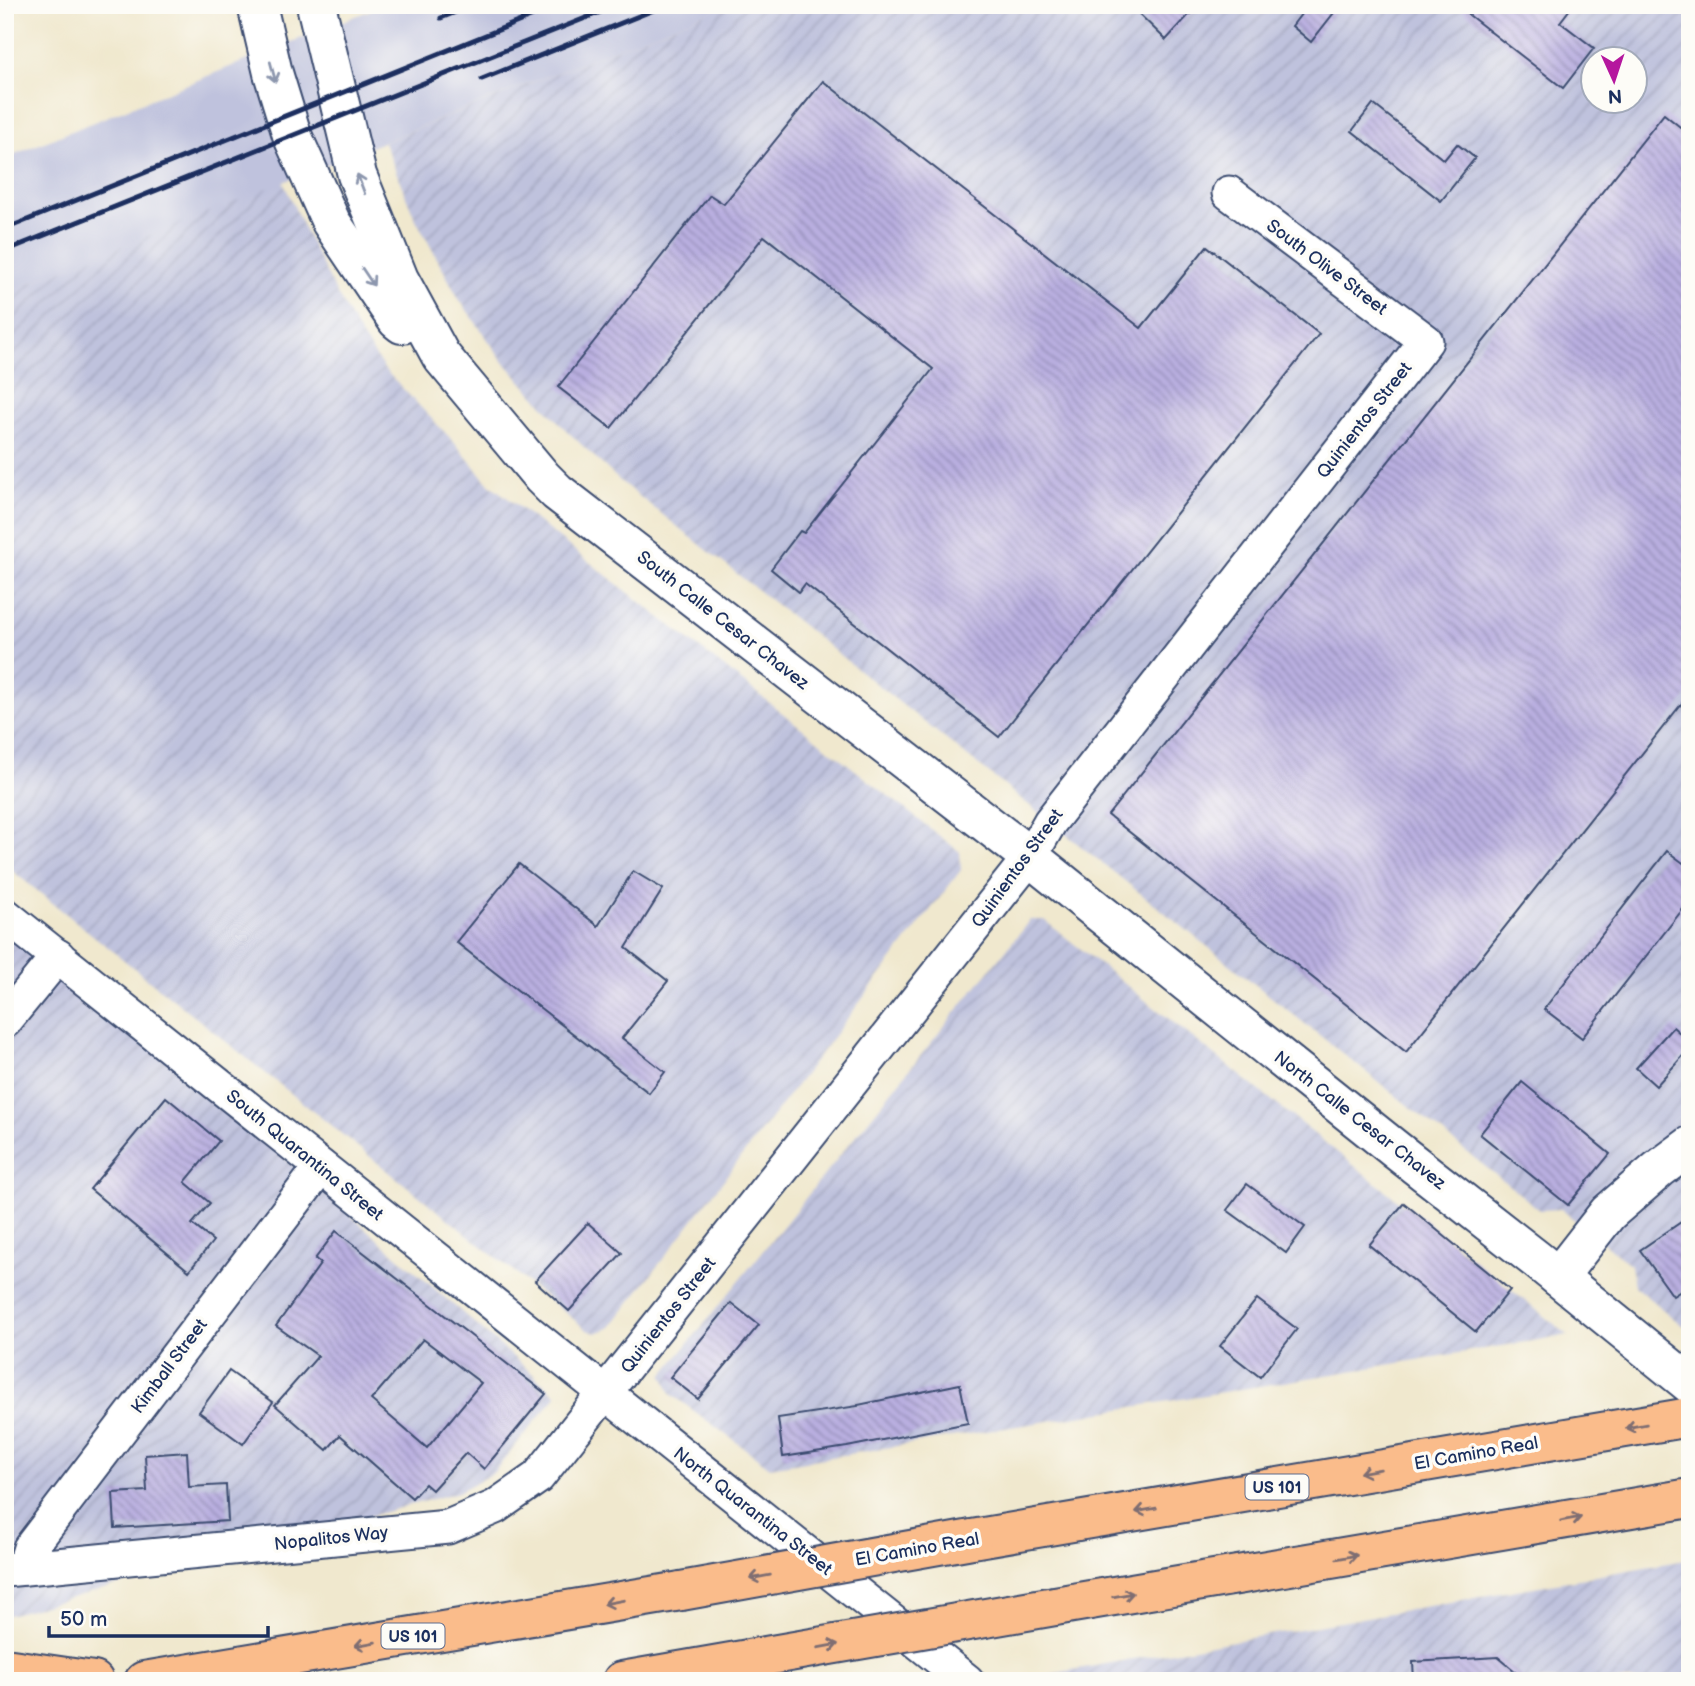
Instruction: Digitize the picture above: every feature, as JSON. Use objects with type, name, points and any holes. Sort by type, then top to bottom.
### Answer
[{"type":"highway","name":"El Camino Real","points":[[144,1681],[1690,1416]]},
{"type":"highway","points":[[621,1681],[1677,1501]]},
{"type":"highway","points":[[5,1668],[94,1681]]},
{"type":"street","name":"South Calle Cesar Chavez","points":[[257,5],[273,73],[292,135],[331,222],[397,320],[442,356]]},
{"type":"street","name":"South Calle Cesar Chavez","points":[[316,5],[358,175],[399,279],[442,356],[516,446],[557,492],[1030,857]]},
{"type":"street","name":"South Olive Street","points":[[1229,193],[1426,341]]},
{"type":"street","name":"Quinientos Street","points":[[605,1394],[1030,857],[1043,831],[1058,811],[1426,341]]},
{"type":"street","name":"North Calle Cesar Chavez","points":[[1030,857],[1690,1384]]},
{"type":"street","name":"South Quarantina Street","points":[[5,915],[605,1394]]},
{"type":"street","points":[[5,1021],[58,956]]},
{"type":"street","points":[[1558,1277],[1608,1213],[1690,1146]]},
{"type":"street","name":"Kimball Street","points":[[15,1569],[321,1167]]},
{"type":"street","name":"Nopalitos Way","points":[[15,1569],[448,1527],[495,1507],[538,1477],[605,1394]]},
{"type":"street","name":"North Quarantina Street","points":[[605,1394],[967,1681]]},
{"type":"shaded area","points":[[383,5],[726,5],[5,293],[5,158]]},
{"type":"shaded area","points":[[726,5],[1690,5],[1690,1325],[1683,1326],[1634,1286],[1631,1265],[1561,1209],[1540,1210],[620,481],[567,431],[503,361],[459,299],[414,216],[384,142]]},
{"type":"shaded area","points":[[283,181],[304,229],[360,334],[385,370],[455,443],[487,482],[960,852],[961,870],[611,1327],[596,1333],[587,1330],[5,865],[5,293]]},
{"type":"shaded area","points":[[5,915],[557,1395],[493,1473],[458,1492],[5,1616]]},
{"type":"shaded area","points":[[1030,920],[1044,920],[1568,1335],[770,1467],[671,1394],[663,1375]]},
{"type":"shaded area","points":[[1690,1559],[1690,1681],[1044,1681],[1039,1676]]},
{"type":"building","points":[[1130,5],[1198,5],[1166,40]]},
{"type":"building","points":[[1308,5],[1340,5],[1311,42],[1292,26]]},
{"type":"building","points":[[1456,5],[1573,5],[1560,22],[1591,46],[1580,46],[1580,66],[1563,88]]},
{"type":"building","points":[[823,81],[1141,328],[1207,246],[1319,334],[999,737],[805,584],[799,592],[771,569],[800,531],[804,533],[933,369],[764,236],[611,428],[558,387],[710,195],[724,204]]},
{"type":"building","points":[[1373,104],[1444,160],[1457,144],[1475,158],[1441,201],[1352,131]]},
{"type":"building","points":[[1664,114],[1690,135],[1690,693],[1406,1052],[1108,815]]},
{"type":"building","points":[[1667,851],[1690,868],[1690,900],[1582,1038],[1544,1009]]},
{"type":"building","points":[[519,864],[598,926],[633,871],[663,889],[626,948],[668,981],[622,1038],[665,1072],[649,1093],[456,942]]},
{"type":"building","points":[[1673,1027],[1690,1042],[1690,1048],[1656,1086],[1636,1068]]},
{"type":"building","points":[[1522,1082],[1610,1154],[1568,1205],[1480,1134]]},
{"type":"building","points":[[166,1097],[219,1141],[185,1182],[210,1203],[192,1224],[213,1241],[189,1271],[90,1189]]},
{"type":"building","points":[[1247,1184],[1305,1227],[1286,1253],[1227,1210]]},
{"type":"building","points":[[1404,1203],[1510,1290],[1476,1332],[1369,1245]]},
{"type":"building","points":[[1690,1216],[1690,1285],[1673,1296],[1640,1250]]},
{"type":"building","points":[[588,1223],[622,1253],[569,1311],[535,1281]]},
{"type":"building","points":[[336,1231],[546,1394],[484,1469],[466,1453],[432,1490],[425,1484],[412,1498],[340,1435],[327,1450],[275,1405],[318,1356],[276,1326],[321,1263],[315,1259]],"holes":[[[423,1339],[481,1383],[427,1448],[371,1400]]]},
{"type":"building","points":[[1257,1299],[1297,1329],[1260,1377],[1220,1346]]},
{"type":"building","points":[[731,1303],[759,1325],[698,1399],[670,1377]]},
{"type":"building","points":[[229,1371],[273,1402],[243,1444],[199,1412]]},
{"type":"building","points":[[960,1384],[968,1423],[783,1457],[778,1418],[858,1406]]},
{"type":"building","points":[[187,1452],[189,1487],[226,1485],[228,1521],[115,1528],[113,1493],[147,1491],[145,1455]]},
{"type":"building","points":[[1498,1657],[1527,1681],[1414,1681],[1413,1662]]},
{"type":"railway","points":[[441,18],[473,5]]},
{"type":"railway","points":[[5,229],[560,5]]},
{"type":"railway","points":[[5,251],[618,5]]},
{"type":"railway","points":[[482,79],[666,5]]}]
